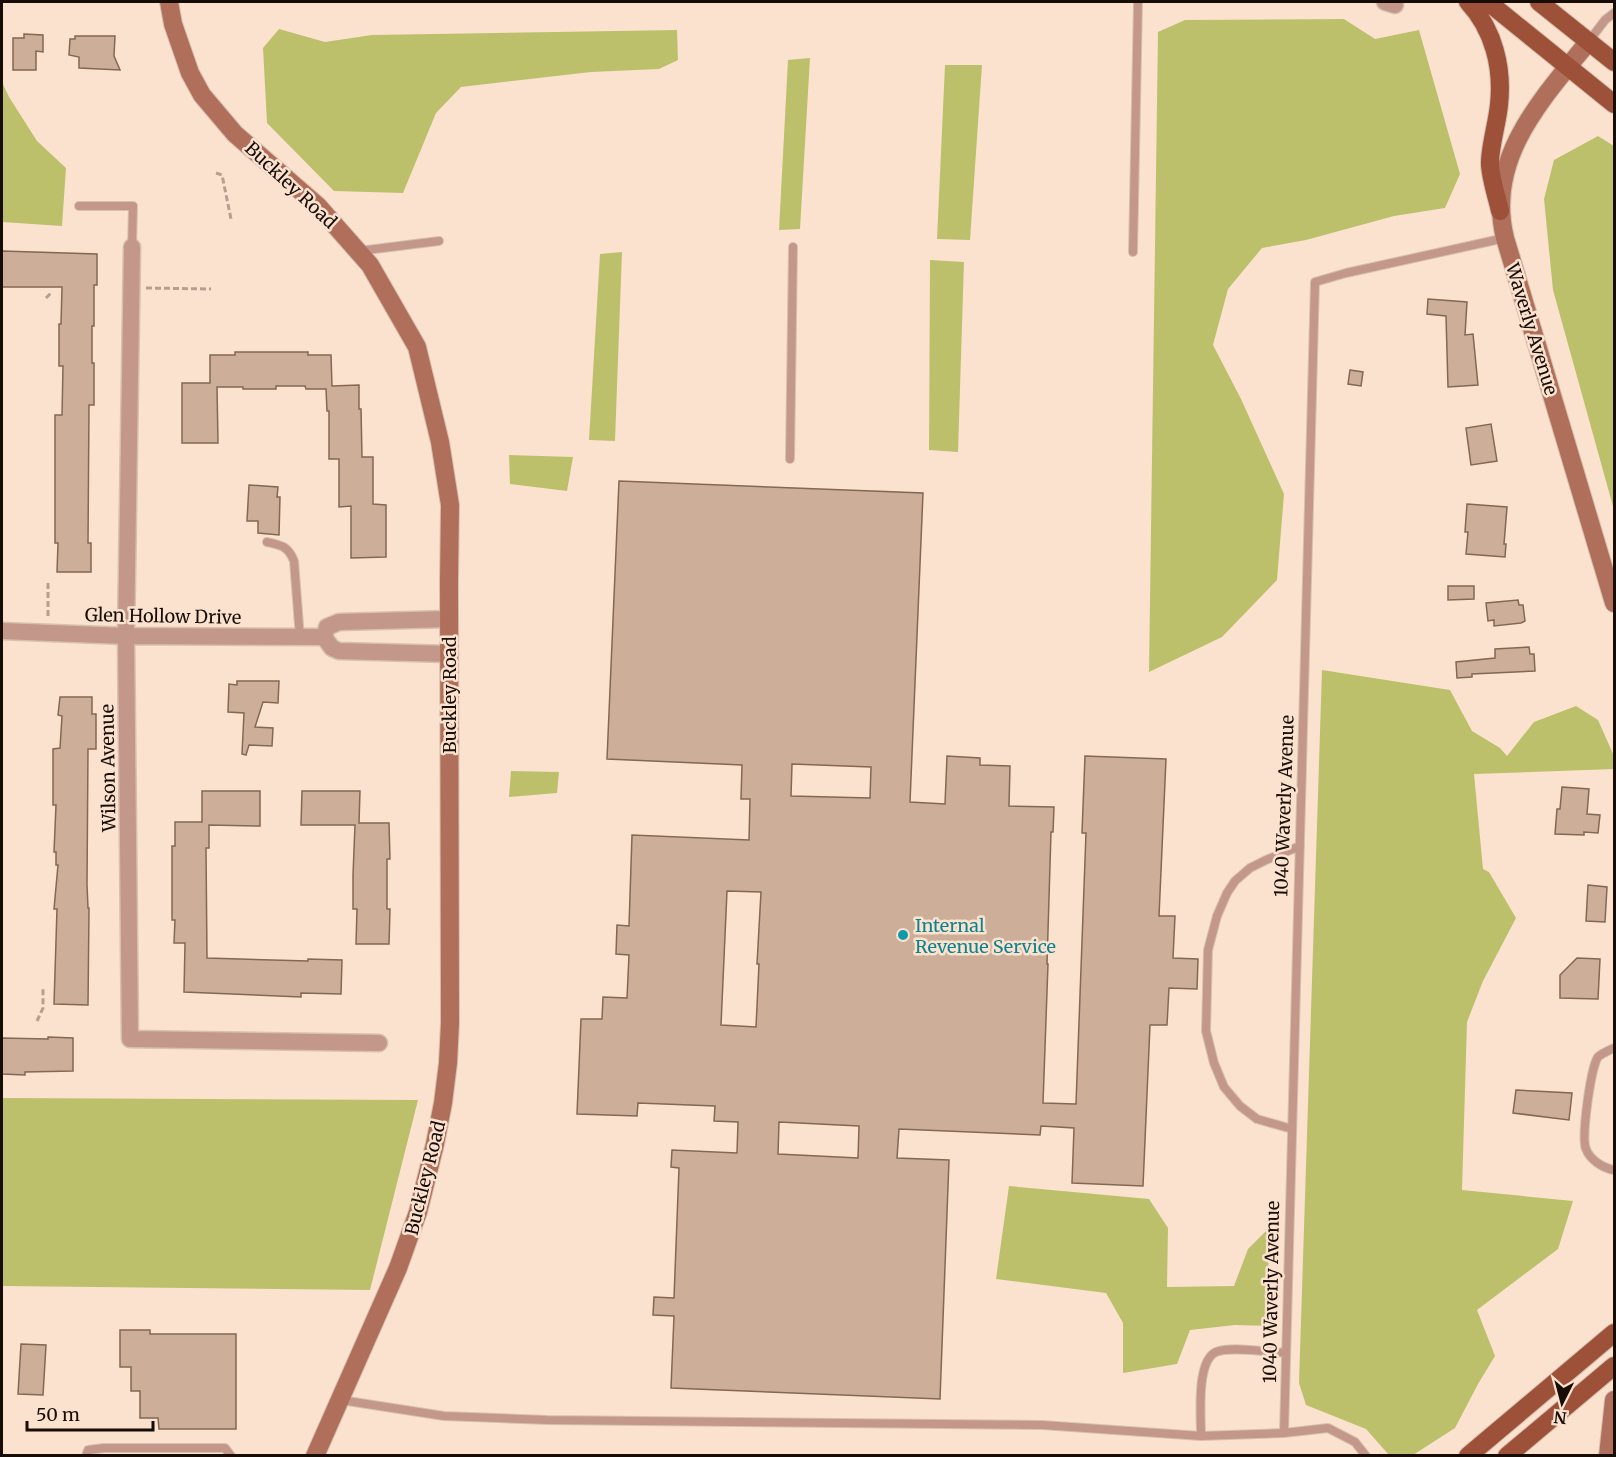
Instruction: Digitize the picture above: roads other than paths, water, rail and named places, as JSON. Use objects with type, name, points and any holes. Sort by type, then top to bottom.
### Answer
[{"type":"main road","points":[[1468,2],[1488,30],[1497,56],[1500,96],[1490,162],[1500,211]]},
{"type":"main road","points":[[1488,2],[1614,104]]},
{"type":"main road","points":[[1539,2],[1614,62]]},
{"type":"main road","points":[[1468,1455],[1614,1333]]},
{"type":"main road","points":[[1507,1455],[1614,1366]]},
{"type":"street","name":"Buckley Road","points":[[169,2],[173,24],[186,63],[202,95],[235,134],[318,206],[370,265],[417,347],[440,442],[450,505],[450,975],[448,1053],[443,1103],[428,1173],[410,1240],[315,1455]]},
{"type":"street","name":"Waverly Avenue","points":[[1589,41],[1530,117],[1519,136],[1506,171],[1500,211],[1505,238],[1614,603]]},
{"type":"street","name":"Wilson Avenue","points":[[132,247],[126,636],[130,1039],[379,1043]]},
{"type":"street","points":[[324,638],[327,627],[339,622],[449,620]]},
{"type":"street","name":"Glen Hollow Drive","points":[[2,631],[126,636],[324,638],[332,648],[339,651],[450,654]]},
{"type":"street","points":[[1608,1455],[1614,1400]]},
{"type":"lane","points":[[1133,252],[1138,2]]},
{"type":"lane","points":[[1589,41],[1605,20],[1614,13]]},
{"type":"lane","points":[[79,206],[133,206],[132,247]]},
{"type":"lane","name":"1040 Waverly Avenue","points":[[1284,1433],[1316,282],[1346,273],[1505,238]]},
{"type":"lane","points":[[357,251],[439,241]]},
{"type":"lane","points":[[790,459],[793,247]]},
{"type":"lane","points":[[267,542],[280,545],[290,551],[294,561],[300,638]]},
{"type":"lane","points":[[1292,1129],[1257,1119],[1240,1106],[1224,1087],[1214,1063],[1206,1031],[1208,950],[1217,916],[1235,881],[1250,868],[1300,846]]},
{"type":"lane","points":[[1614,1048],[1599,1056],[1593,1067],[1584,1132],[1586,1148],[1592,1159],[1606,1169],[1614,1170]]},
{"type":"lane","points":[[1201,1436],[1202,1375],[1208,1358],[1216,1352],[1230,1350],[1286,1353]]},
{"type":"lane","points":[[340,1400],[444,1416],[547,1420],[1042,1425],[1201,1436],[1284,1433],[1329,1428],[1355,1442],[1366,1455]]},
{"type":"lane","points":[[86,1455],[88,1450],[104,1448],[225,1448],[231,1455]]},
{"type":"place","name":"Internal Revenue Service","points":[[903,935]]}]
